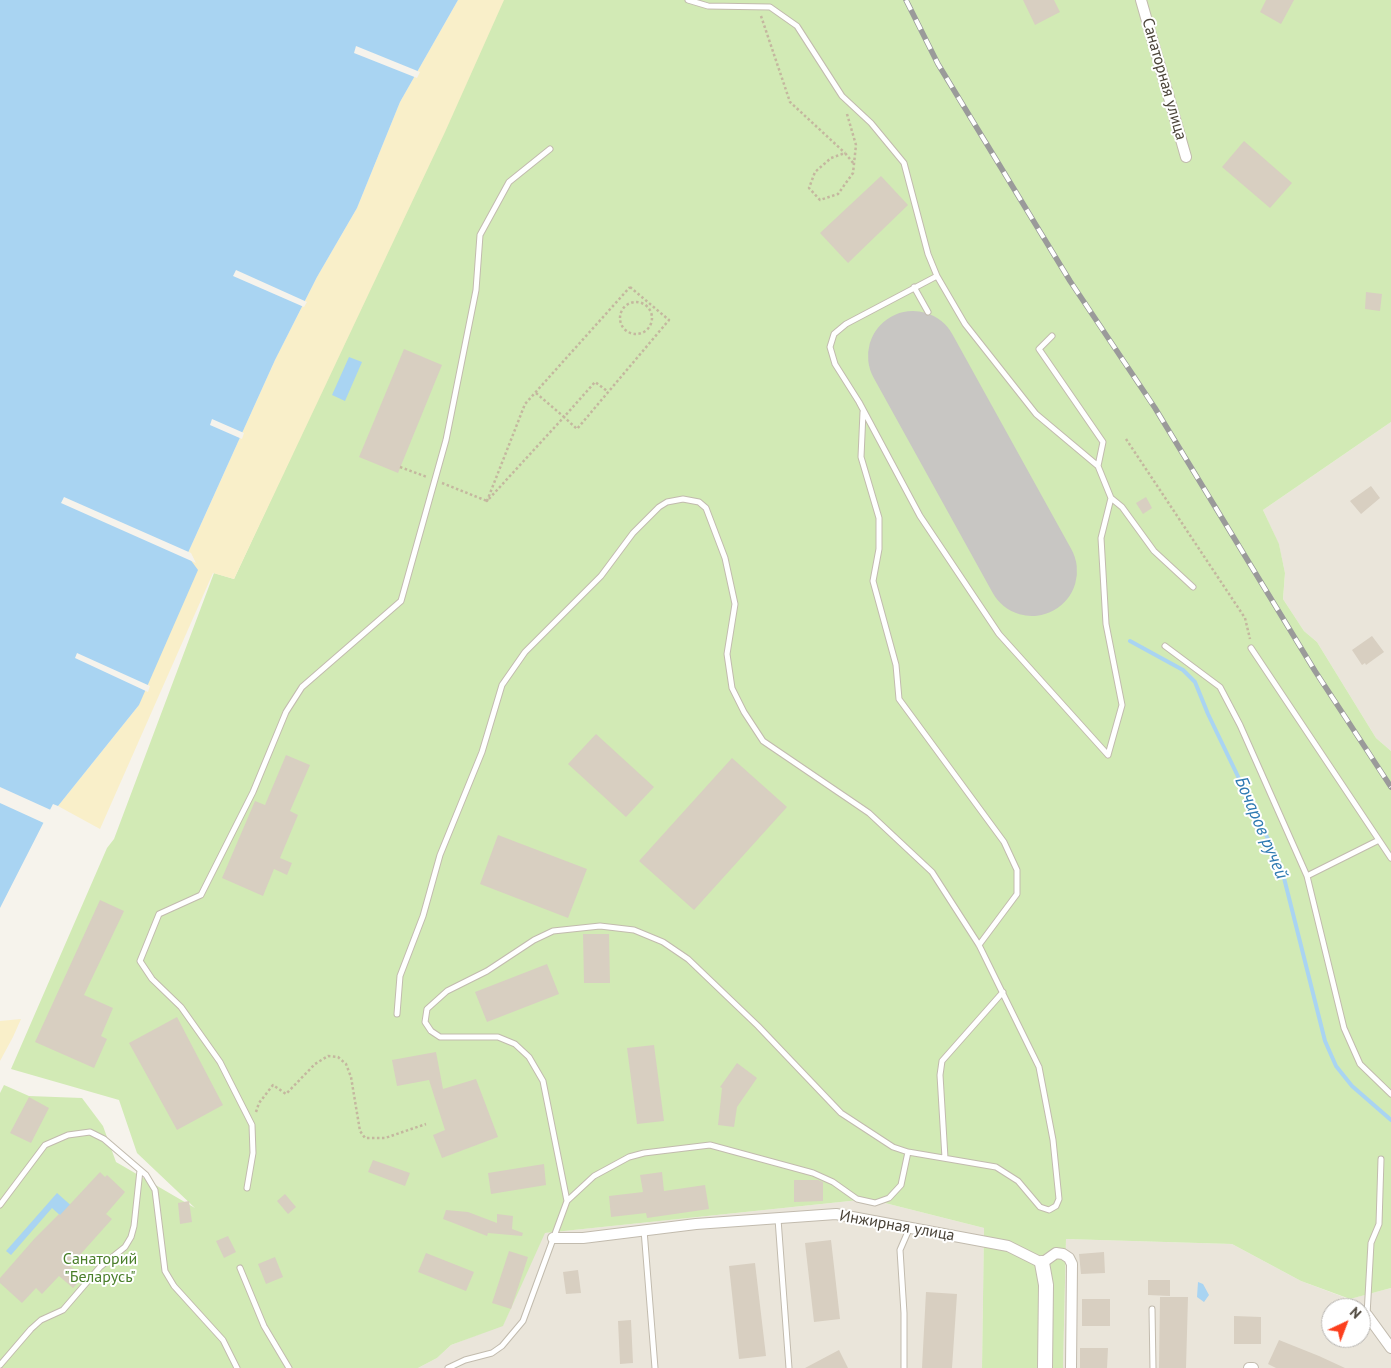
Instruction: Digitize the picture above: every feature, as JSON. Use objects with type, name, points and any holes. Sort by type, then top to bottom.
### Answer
[{"type":"street","name":"Санаторная улица","points":[[1141,0],[1186,157]]},
{"type":"street","name":"Инжирная улица","points":[[553,1238],[582,1238],[644,1229],[836,1214],[911,1226],[1008,1246],[1042,1263]]},
{"type":"street","points":[[1045,1368],[1046,1285],[1042,1263],[1056,1253],[1069,1258],[1072,1264],[1071,1368]]},
{"type":"street","points":[[1371,1320],[1391,1348]]},
{"type":"street","points":[[1248,1368],[1253,1368]]},
{"type":"lane","points":[[688,0],[708,6],[770,6],[797,26],[842,96],[870,123],[904,163],[928,254],[965,324],[1036,414],[1098,466],[1111,498],[1122,507],[1154,551],[1193,587]]},
{"type":"lane","points":[[758,6],[762,0]]},
{"type":"lane","points":[[247,1188],[252,1152],[252,1125],[220,1062],[180,1007],[152,979],[140,961],[159,914],[201,896],[253,792],[286,712],[302,687],[401,601],[446,440],[476,290],[480,235],[509,182],[550,149]]},
{"type":"lane","points":[[938,276],[846,324],[834,334],[830,348],[835,364],[863,410],[920,516],[999,634],[1108,755],[1122,705],[1106,624],[1101,538],[1111,498]]},
{"type":"lane","points":[[914,287],[928,312]]},
{"type":"lane","points":[[1052,336],[1039,349],[1103,442],[1098,466]]},
{"type":"lane","points":[[863,410],[861,457],[879,518],[879,549],[874,581],[896,665],[899,699],[1004,842],[1017,870],[1017,894],[979,945]]},
{"type":"lane","points":[[397,1014],[400,976],[423,916],[440,855],[482,752],[502,685],[525,652],[600,576],[633,533],[659,507],[667,502],[683,499],[699,502],[706,508],[725,558],[735,604],[727,654],[732,688],[763,741],[869,813],[932,872],[979,945],[1040,1067],[1053,1140],[1059,1198],[1056,1206],[1049,1210],[1040,1207],[1018,1181],[996,1167],[908,1152],[892,1147],[841,1113],[758,1026],[688,959],[663,942],[634,930],[600,926],[553,931],[534,940],[487,971],[447,991],[427,1010],[424,1022],[431,1032],[440,1037],[498,1037],[515,1044],[529,1057],[543,1081],[568,1201]]},
{"type":"lane","points":[[1165,646],[1220,687],[1307,876],[1344,1028],[1360,1064],[1391,1094]]},
{"type":"lane","points":[[1252,648],[1391,858]]},
{"type":"lane","points":[[1307,876],[1379,840]]},
{"type":"lane","points":[[945,1158],[940,1075],[942,1061],[1003,992]]},
{"type":"lane","points":[[0,1205],[45,1145],[68,1135],[90,1132],[97,1135],[140,1170],[155,1190],[165,1271],[174,1286],[223,1340],[237,1368]]},
{"type":"lane","points":[[448,1368],[465,1360],[492,1353],[514,1333],[523,1321],[568,1201],[594,1176],[629,1157],[644,1153],[710,1145],[812,1173],[833,1182],[858,1199],[875,1203],[889,1198],[901,1185],[908,1152]]},
{"type":"lane","points":[[1368,1298],[1371,1243],[1379,1224],[1381,1159]]},
{"type":"lane","points":[[0,1365],[31,1329],[41,1320],[63,1310],[100,1267],[125,1247],[131,1237],[134,1226],[140,1170]]},
{"type":"lane","points":[[778,1219],[789,1368]]},
{"type":"lane","points":[[904,1368],[904,1313],[900,1250],[911,1226]]},
{"type":"lane","points":[[644,1229],[655,1368]]},
{"type":"lane","points":[[240,1268],[264,1326],[289,1368]]},
{"type":"lane","points":[[1152,1309],[1153,1368]]},
{"type":"path","points":[[758,6],[790,102],[845,153],[854,164]]},
{"type":"path","points":[[842,96],[856,145],[853,173],[838,194],[820,200],[809,188],[815,172],[831,158],[845,153]]},
{"type":"path","points":[[536,392],[564,417],[577,429],[669,320],[648,305],[630,287],[536,392],[526,404],[487,501],[564,417],[595,382],[607,392]]},
{"type":"path","points":[[636,301],[648,305],[653,317],[648,329],[637,334],[625,330],[620,318],[624,306],[636,301]]},
{"type":"path","points":[[1126,439],[1245,618],[1252,648]]},
{"type":"path","points":[[252,1125],[259,1103],[273,1085],[286,1094],[315,1064],[328,1056],[338,1057],[346,1064],[351,1077],[360,1131],[365,1138],[385,1138],[426,1124]]},
{"type":"shaded area","points":[[1391,422],[1391,751],[1376,738],[1317,642],[1304,631],[1283,599],[1285,573],[1279,545],[1263,510]]},
{"type":"shaded area","points":[[869,1199],[984,1228],[982,1368],[418,1368],[437,1358],[451,1345],[503,1325],[544,1233]]},
{"type":"shaded area","points":[[1066,1239],[1232,1244],[1301,1281],[1346,1298],[1321,1298],[1321,1348],[1371,1348],[1371,1298],[1353,1298],[1391,1288],[1391,1368],[1063,1368]]},
{"type":"green space","name":"Бочаров ручей","points":[[502,0],[1391,0],[1391,422],[1263,510],[1279,544],[1285,573],[1283,599],[1304,631],[1317,642],[1376,738],[1391,751],[1391,1288],[1347,1298],[1301,1281],[1232,1244],[1066,1239],[1063,1368],[982,1368],[984,1228],[869,1199],[545,1233],[503,1326],[451,1345],[437,1358],[418,1368],[0,1368],[0,1093],[4,1085],[29,1096],[82,1098],[103,1126],[116,1162],[195,1208],[137,1153],[119,1100],[11,1069],[107,848],[114,839],[214,573],[234,579]]},
{"type":"sand","points":[[458,0],[504,0],[445,132],[234,579],[213,573],[100,829],[58,806],[139,705],[187,555],[275,360],[317,277],[357,208],[400,102]]},
{"type":"sand","points":[[21,1019],[13,1037],[0,1061],[0,1021]]},
{"type":"water","points":[[0,0],[458,0],[400,102],[357,208],[317,277],[275,360],[187,555],[198,570],[139,705],[58,806],[53,804],[0,908]]},
{"type":"water","points":[[349,357],[362,362],[345,401],[332,395]]},
{"type":"water","points":[[57,1193],[84,1217],[74,1228],[52,1208],[11,1255],[6,1251]]},
{"type":"water","points":[[1198,1282],[1203,1284],[1209,1295],[1204,1302],[1197,1297]]},
{"type":"pier","points":[[356,46],[420,72],[417,78],[354,53]]},
{"type":"pier","points":[[236,270],[307,302],[304,307],[233,276]]},
{"type":"pier","points":[[212,419],[244,433],[242,439],[210,425]]},
{"type":"pier","points":[[64,497],[191,553],[196,563],[61,503]]},
{"type":"pier","points":[[77,653],[150,686],[148,692],[75,658]]},
{"type":"pier","points":[[0,787],[53,811],[46,824],[0,803]]},
{"type":"building","points":[[1023,0],[1054,0],[1060,12],[1035,25]]},
{"type":"building","points":[[1266,0],[1294,0],[1281,24],[1260,12]]},
{"type":"building","points":[[1244,141],[1292,183],[1270,208],[1222,167]]},
{"type":"building","points":[[881,176],[908,205],[848,263],[820,233]]},
{"type":"building","points":[[1366,292],[1382,294],[1380,311],[1365,309]]},
{"type":"building","points":[[404,349],[442,365],[398,473],[359,457]]},
{"type":"building","points":[[1371,486],[1380,498],[1361,514],[1350,501]]},
{"type":"building","points":[[1146,497],[1152,508],[1143,514],[1136,503]]},
{"type":"building","points":[[1372,636],[1384,652],[1366,665],[1365,663],[1362,665],[1352,650]]},
{"type":"building","points":[[596,734],[654,787],[626,817],[568,764]]},
{"type":"building","points":[[286,755],[310,765],[290,811],[298,815],[280,858],[292,863],[287,875],[274,869],[263,896],[222,878],[255,801],[265,805]]},
{"type":"building","points":[[732,758],[787,807],[694,910],[639,861]]},
{"type":"building","points":[[498,835],[587,869],[568,918],[480,884]]},
{"type":"building","points":[[100,900],[124,911],[84,995],[113,1008],[101,1036],[107,1039],[94,1068],[35,1042]]},
{"type":"building","points":[[583,934],[609,934],[610,983],[584,983]]},
{"type":"building","points":[[547,964],[559,994],[487,1022],[475,992]]},
{"type":"building","points":[[177,1017],[223,1105],[177,1130],[129,1043]]},
{"type":"building","points":[[654,1045],[664,1121],[637,1124],[627,1048]]},
{"type":"building","points":[[436,1052],[443,1089],[476,1079],[498,1137],[442,1158],[433,1135],[445,1130],[429,1080],[397,1086],[392,1060]]},
{"type":"building","points":[[737,1063],[757,1078],[737,1107],[734,1127],[718,1125],[722,1088],[720,1087]]},
{"type":"building","points":[[29,1097],[49,1108],[31,1143],[10,1133]]},
{"type":"building","points":[[373,1160],[410,1173],[405,1186],[368,1172]]},
{"type":"building","points":[[544,1164],[546,1185],[491,1194],[488,1173]]},
{"type":"building","points":[[100,1172],[105,1177],[107,1175],[125,1192],[106,1214],[112,1219],[70,1266],[83,1277],[73,1288],[59,1276],[42,1294],[36,1288],[22,1303],[0,1283],[0,1278],[35,1238],[60,1215]]},
{"type":"building","points":[[662,1172],[664,1191],[705,1185],[709,1209],[647,1218],[646,1213],[611,1217],[609,1196],[643,1192],[640,1175]]},
{"type":"building","points":[[794,1180],[818,1180],[823,1182],[823,1201],[794,1202]]},
{"type":"building","points":[[285,1194],[296,1207],[288,1214],[277,1201]]},
{"type":"building","points":[[189,1201],[192,1222],[180,1224],[178,1203]]},
{"type":"building","points":[[446,1210],[468,1212],[497,1223],[497,1214],[513,1216],[512,1229],[523,1233],[522,1236],[488,1233],[487,1236],[443,1219]]},
{"type":"building","points":[[228,1236],[236,1252],[224,1258],[216,1241]]},
{"type":"building","points":[[831,1240],[840,1319],[814,1322],[805,1243]]},
{"type":"building","points":[[509,1251],[528,1257],[511,1309],[492,1303]]},
{"type":"building","points":[[1104,1252],[1105,1273],[1081,1274],[1079,1254]]},
{"type":"building","points":[[426,1253],[474,1272],[466,1291],[418,1272]]},
{"type":"building","points":[[275,1257],[283,1277],[266,1284],[258,1264]]},
{"type":"building","points":[[755,1263],[766,1356],[739,1359],[729,1266]]},
{"type":"building","points":[[578,1270],[581,1293],[566,1294],[563,1272]]},
{"type":"building","points":[[1148,1280],[1170,1280],[1170,1296],[1148,1295]]},
{"type":"building","points":[[926,1292],[957,1294],[952,1368],[922,1368]]},
{"type":"building","points":[[1160,1297],[1188,1297],[1186,1368],[1159,1368]]},
{"type":"building","points":[[1082,1299],[1110,1299],[1110,1326],[1082,1326]]},
{"type":"building","points":[[1234,1316],[1261,1317],[1261,1344],[1234,1344]]},
{"type":"building","points":[[631,1320],[633,1363],[620,1364],[618,1321]]},
{"type":"building","points":[[1279,1340],[1345,1368],[1276,1368],[1268,1364]]},
{"type":"building","points":[[1080,1348],[1108,1348],[1107,1368],[1080,1368]]},
{"type":"building","points":[[839,1350],[848,1368],[805,1368]]},
{"type":"waterway","name":"Бочаров ручей","points":[[1130,641],[1183,670],[1195,682],[1208,714],[1281,866],[1325,1041],[1336,1066],[1352,1086],[1391,1120]]},
{"type":"runway","points":[[913,356],[1032,571]]},
{"type":"railway","points":[[906,0],[938,64],[1070,281],[1155,408],[1315,671],[1391,787]]},
{"type":"park label","name":"Санаторий \"Беларусь\"","points":[[100,1268]]}]
